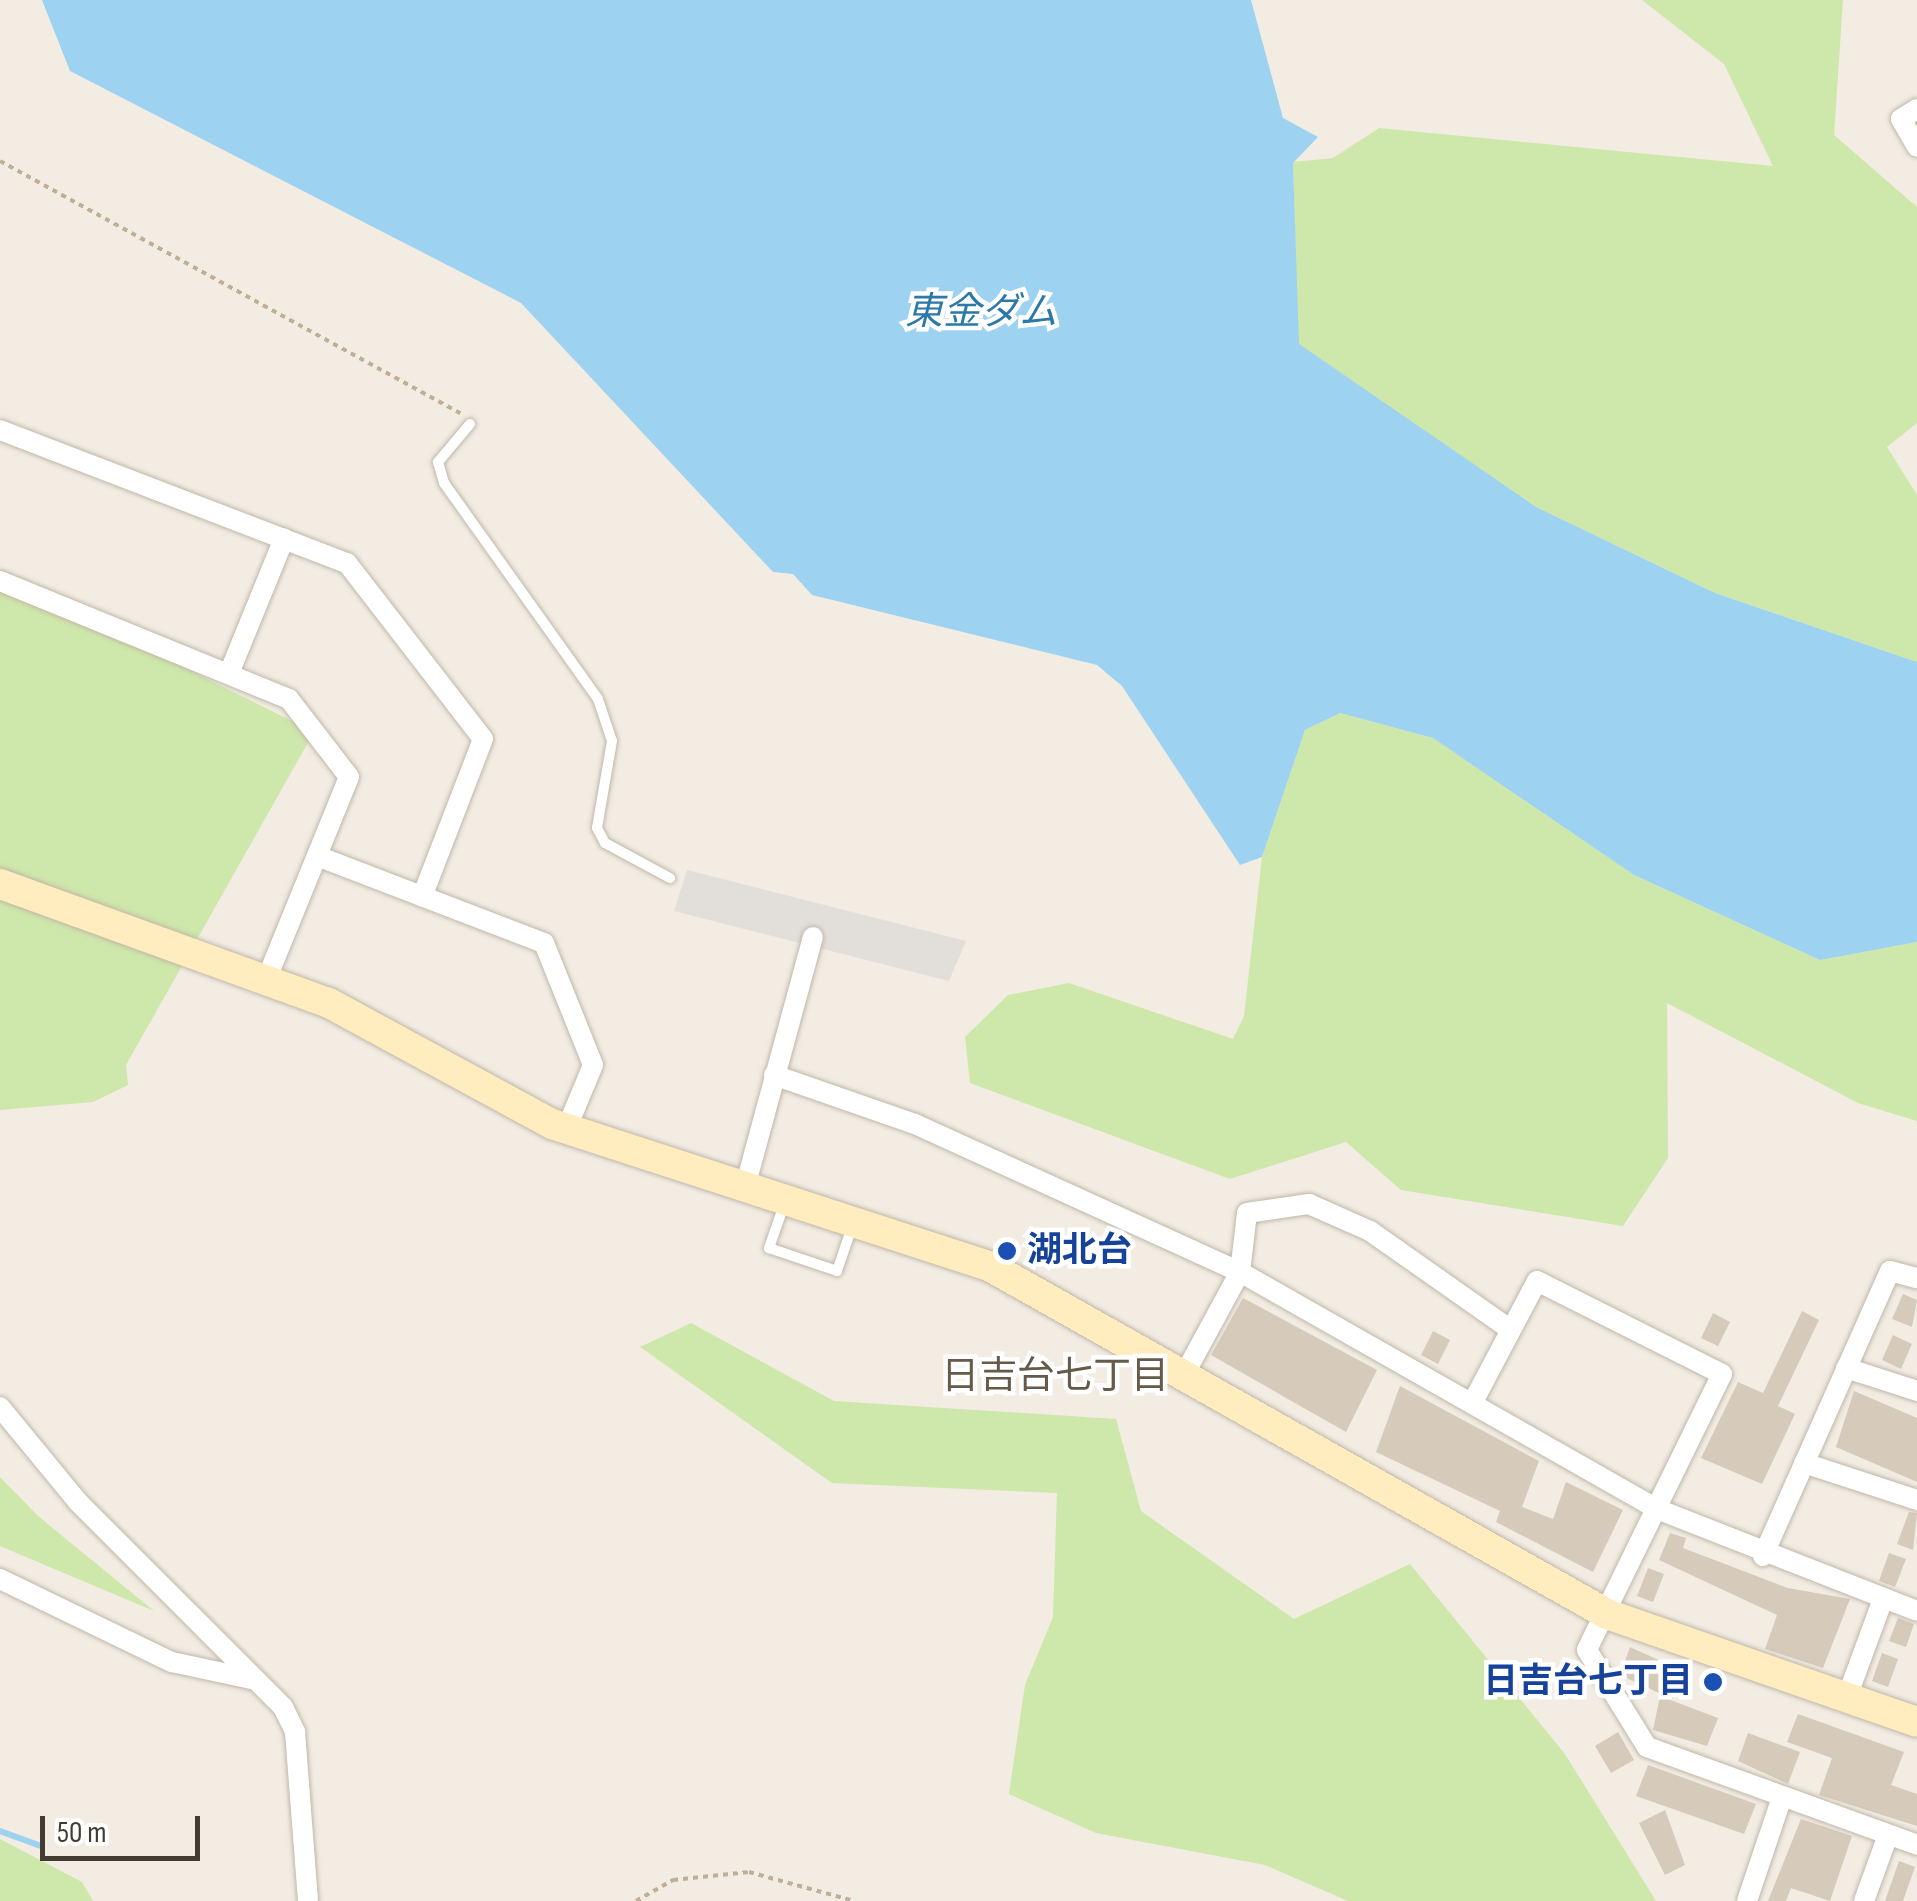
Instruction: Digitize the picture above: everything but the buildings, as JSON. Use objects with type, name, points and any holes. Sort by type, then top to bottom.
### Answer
[{"type":"street","points":[[1917,110],[1900,118],[1917,146]]},
{"type":"street","points":[[0,430],[347,564],[483,739],[422,897]]},
{"type":"street","points":[[230,671],[284,539]]},
{"type":"street","points":[[0,582],[230,671],[289,698],[349,777],[267,978]]},
{"type":"street","points":[[316,856],[544,943],[592,1065],[566,1130]]},
{"type":"street","points":[[0,884],[267,978],[566,1130],[745,1187],[856,1216],[991,1268],[1607,1614],[1917,1722]]},
{"type":"street","points":[[745,1187],[813,937]]},
{"type":"street","points":[[774,1074],[914,1124],[1240,1272],[1475,1398],[1657,1508],[1764,1556],[1917,1610]]},
{"type":"street","points":[[1184,1374],[1240,1272],[1247,1213],[1309,1204],[1370,1231],[1511,1330]]},
{"type":"street","points":[[1764,1556],[1890,1271],[1917,1278]]},
{"type":"street","points":[[1475,1398],[1537,1281],[1722,1374],[1588,1650],[1647,1748],[1780,1800],[1917,1845]]},
{"type":"street","points":[[1846,1368],[1917,1391]]},
{"type":"street","points":[[0,1407],[78,1502],[253,1680],[295,1732],[308,1901]]},
{"type":"street","points":[[1804,1463],[1917,1500]]},
{"type":"street","points":[[0,1579],[172,1662],[253,1680]]},
{"type":"street","points":[[1847,1697],[1883,1599]]},
{"type":"street","points":[[1747,1901],[1780,1800]]},
{"type":"street","points":[[1864,1901],[1888,1836]]},
{"type":"lane","points":[[470,424],[446,448],[441,473],[598,699],[612,741],[597,828],[605,843],[670,878]]},
{"type":"lane","points":[[786,1198],[769,1248],[837,1272],[856,1216]]},
{"type":"path","points":[[0,161],[454,406],[470,424]]},
{"type":"path","points":[[636,1901],[672,1880],[749,1872],[854,1901]]},
{"type":"green space","points":[[1642,0],[1843,0],[1834,135],[1917,207],[1917,423],[1887,447],[1917,495],[1917,662],[1715,593],[1536,507],[1298,344],[1293,162],[1333,158],[1379,128],[1773,166],[1724,64]]},
{"type":"green space","points":[[0,576],[314,732],[126,1065],[128,1085],[93,1102],[0,1110]]},
{"type":"green space","points":[[1340,713],[1433,738],[1634,875],[1820,960],[1917,942],[1917,1121],[1858,1103],[1667,1003],[1668,1158],[1623,1226],[1401,1190],[1346,1142],[1230,1179],[970,1083],[965,1037],[1008,995],[1069,983],[1233,1039],[1244,1016],[1262,857],[1305,730]]},
{"type":"green space","points":[[691,1323],[834,1401],[1116,1419],[1141,1511],[1294,1619],[1410,1564],[1565,1754],[1656,1901],[1348,1901],[1265,1865],[1096,1833],[1009,1794],[1025,1685],[1053,1617],[1057,1493],[832,1483],[640,1347]]},
{"type":"green space","points":[[0,1477],[38,1516],[154,1611],[0,1546]]},
{"type":"green space","points":[[0,1839],[82,1882],[93,1901],[0,1901]]},
{"type":"shaded area","points":[[687,870],[966,941],[949,981],[674,911]]},
{"type":"water","name":"東金ダム","points":[[42,0],[1251,0],[1283,118],[1318,137],[1293,163],[1299,344],[1536,507],[1715,593],[1917,662],[1917,942],[1820,960],[1634,875],[1433,738],[1340,713],[1305,730],[1262,857],[1240,865],[1122,686],[1097,665],[812,595],[793,574],[773,572],[521,303],[70,71]]},
{"type":"waterway","points":[[0,1831],[41,1846]]},
{"type":"place","name":"湖北台","points":[[1007,1251]]},
{"type":"place","name":"日吉台七丁目","points":[[1713,1682]]},
{"type":"district","name":"日吉台七丁目","points":[[1055,1377]]}]
